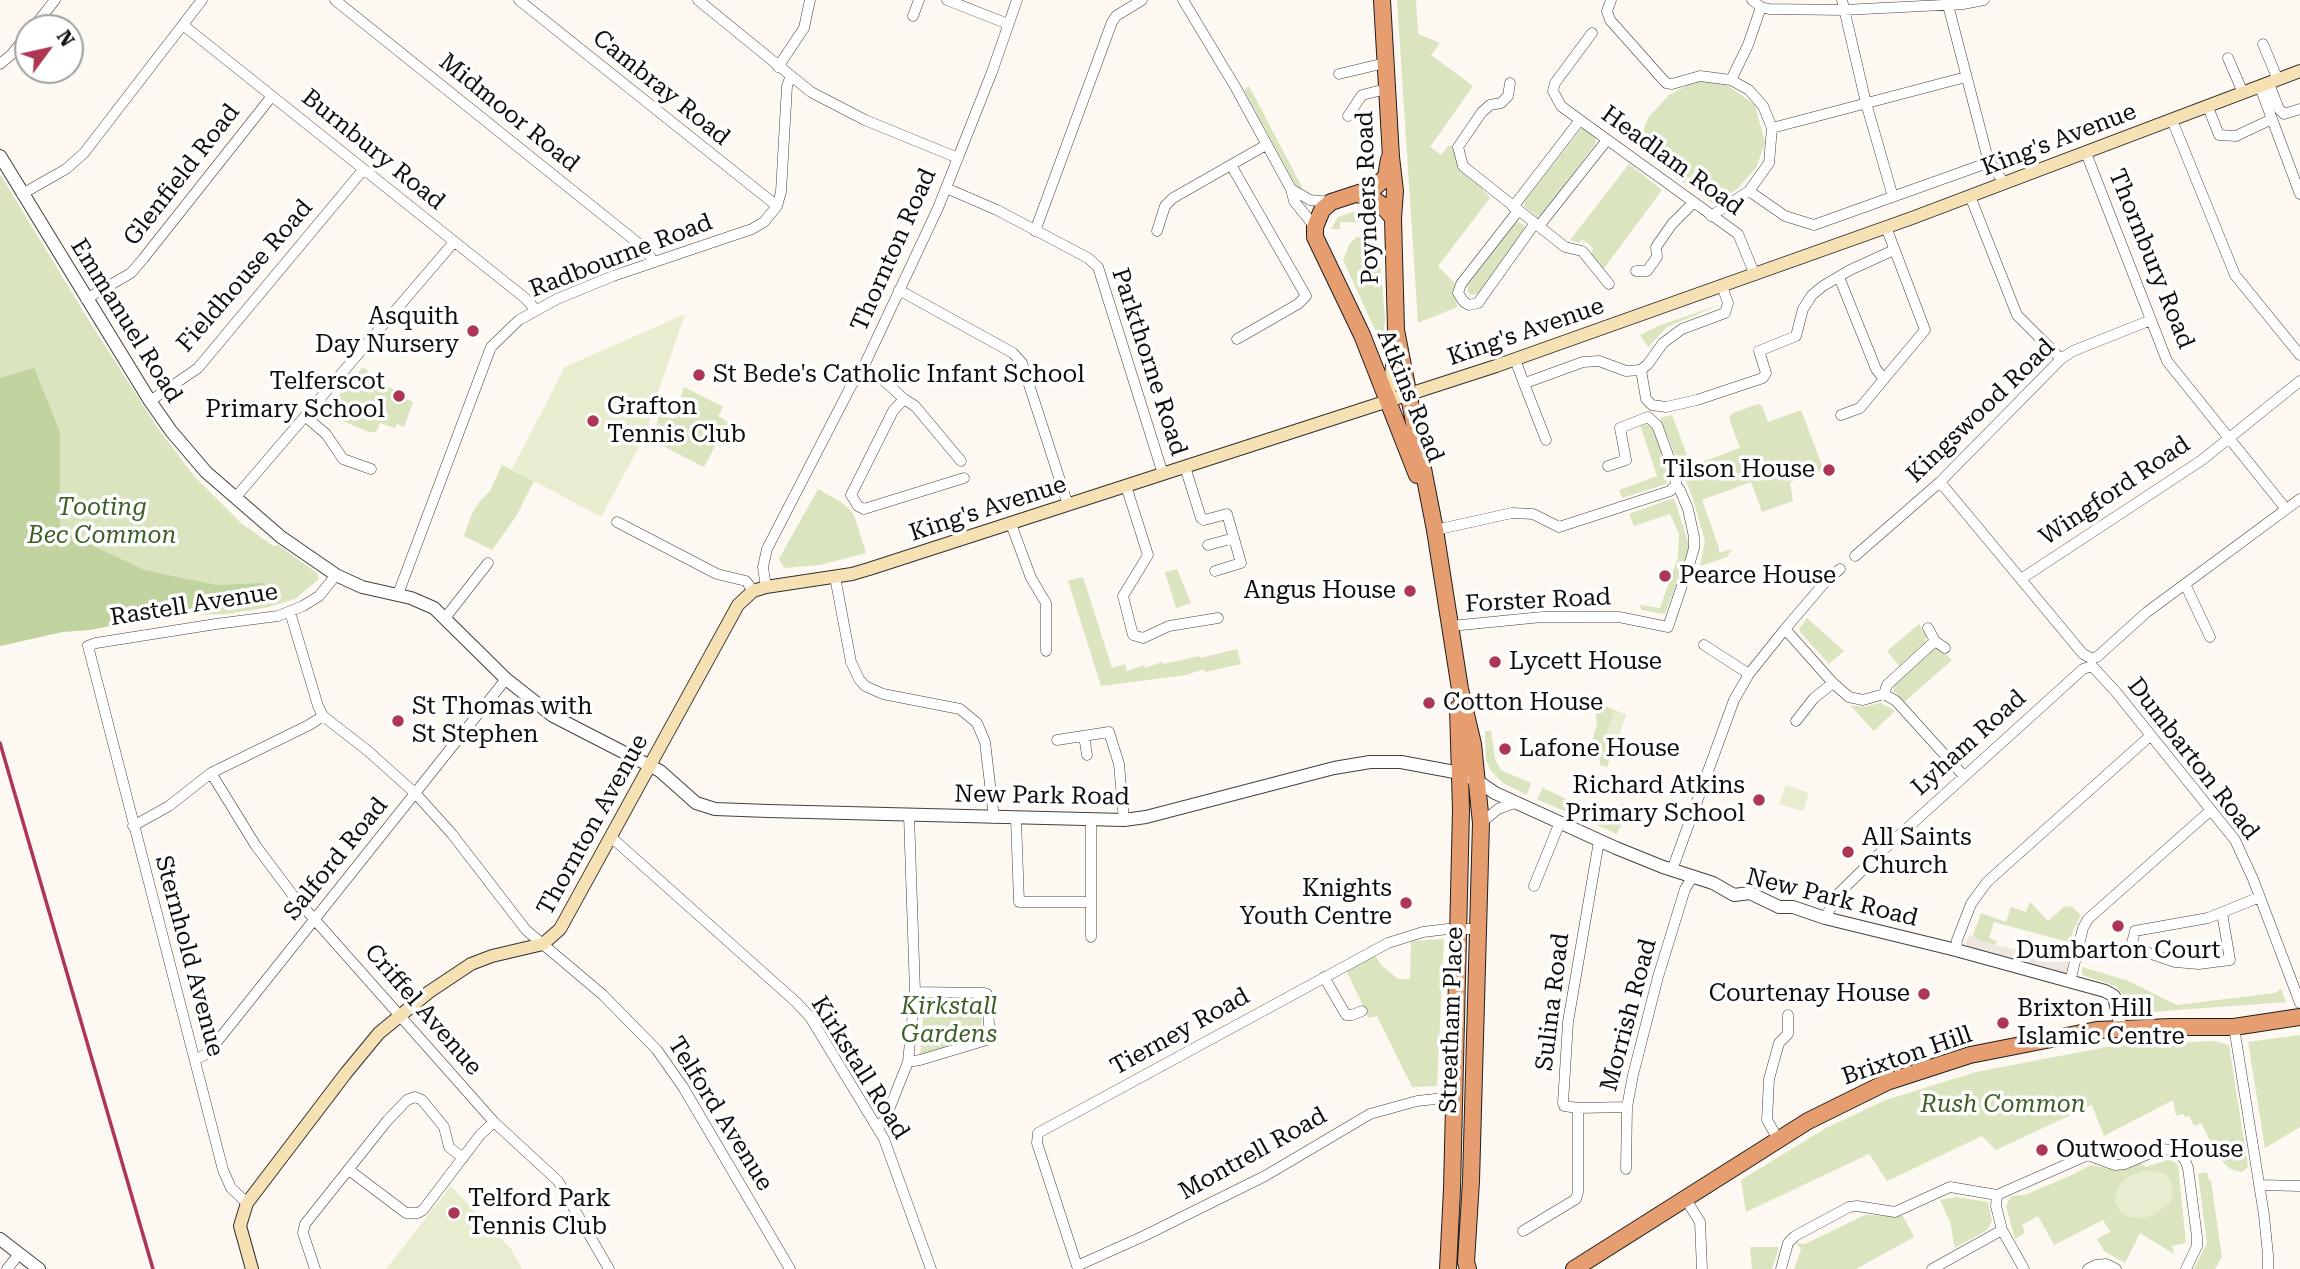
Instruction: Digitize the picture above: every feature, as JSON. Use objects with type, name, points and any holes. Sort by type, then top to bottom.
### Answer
[{"type":"highway","name":"Poynders Road","points":[[1382,0],[1395,191],[1393,218],[1396,330],[1407,393]]},
{"type":"highway","points":[[1315,227],[1322,210],[1331,202],[1374,188],[1386,177],[1391,157]]},
{"type":"highway","points":[[1353,194],[1369,196],[1382,205],[1393,218]]},
{"type":"highway","name":"Atkins Road","points":[[1315,227],[1315,237],[1355,319],[1431,510]]},
{"type":"highway","name":"Atkins Road","points":[[1407,393],[1419,442],[1460,689],[1473,744],[1471,775]]},
{"type":"highway","name":"Streatham Place","points":[[1466,1267],[1481,823],[1471,775]]},
{"type":"highway","name":"Streatham Place","points":[[1448,1269],[1458,929],[1471,775]]},
{"type":"highway","name":"Brixton Hill","points":[[1574,1269],[1778,1139],[1858,1094],[1939,1064],[2027,1043],[2097,1031],[2234,1027],[2300,1017]]},
{"type":"main road","name":"King's Avenue","points":[[760,589],[869,569],[1515,359],[1886,227],[2300,71]]},
{"type":"main road","points":[[1389,400],[1396,330]]},
{"type":"main road","name":"Thornton Avenue","points":[[247,1203],[345,1073],[397,1016],[471,964],[542,944],[556,935],[566,922],[738,605],[760,589]]},
{"type":"main road","points":[[247,1203],[240,1226],[252,1269]]},
{"type":"street","points":[[44,14],[55,0]]},
{"type":"street","points":[[22,194],[79,159],[202,0]]},
{"type":"street","name":"Midmoor Road","points":[[335,0],[643,247],[654,262]]},
{"type":"street","name":"Cambray Road","points":[[519,0],[777,206]]},
{"type":"street","points":[[698,0],[790,78],[811,92],[842,109],[958,158]]},
{"type":"street","points":[[778,67],[804,28],[810,0]]},
{"type":"street","points":[[914,16],[919,0]]},
{"type":"street","points":[[947,0],[1008,24]]},
{"type":"street","name":"Thornton Road","points":[[760,589],[768,549],[851,386],[863,368],[946,188],[1017,0]]},
{"type":"street","points":[[1035,231],[1112,22],[1116,16],[1142,0]]},
{"type":"street","name":"Atkins Road","points":[[1183,0],[1231,78],[1291,189],[1294,201],[1315,227]]},
{"type":"street","points":[[1611,0],[1607,10],[1611,20],[1666,83],[1672,84],[1700,76],[1731,80],[1749,90],[1763,106],[1772,128],[1769,163],[1749,191],[1711,216]]},
{"type":"street","points":[[1752,0],[1761,7],[1948,5],[1984,0]]},
{"type":"street","points":[[1842,5],[1893,197]]},
{"type":"street","points":[[1948,5],[1990,162],[2004,183]]},
{"type":"street","points":[[1731,80],[1748,45],[1761,7]]},
{"type":"street","name":"Burnbury Road","points":[[183,24],[525,298],[536,310]]},
{"type":"street","name":"Headlam Road","points":[[1592,33],[1555,83],[1553,91],[1561,106],[1738,234],[1755,275]]},
{"type":"street","points":[[2263,44],[2272,119],[2300,194]]},
{"type":"street","points":[[0,64],[14,52]]},
{"type":"street","points":[[2228,58],[2243,93]]},
{"type":"street","points":[[1339,74],[1385,63]]},
{"type":"street","points":[[1772,128],[1966,77]]},
{"type":"street","points":[[777,206],[782,184],[787,86],[790,78]]},
{"type":"street","points":[[1510,83],[1508,96],[1501,103],[1490,105],[1482,112],[1458,147],[1463,166],[1564,247],[1582,251],[1609,284]]},
{"type":"street","points":[[2269,83],[2284,114],[2300,109]]},
{"type":"street","points":[[1348,116],[1362,95],[1386,89]]},
{"type":"street","name":"Glenfield Road","points":[[86,299],[131,273],[272,96]]},
{"type":"street","points":[[2208,107],[2219,135],[2236,136],[2272,119]]},
{"type":"street","points":[[1580,120],[1461,284],[1458,293],[1464,302],[1469,305],[1478,303],[1537,225],[1607,140]]},
{"type":"street","points":[[2172,120],[2235,275],[2300,355]]},
{"type":"street","points":[[1157,231],[1168,201],[1266,145]]},
{"type":"street","name":"Thornbury Road","points":[[2085,153],[2167,361],[2231,437],[2286,509]]},
{"type":"street","name":"Emmanuel Road","points":[[0,156],[150,401],[193,458],[235,498],[281,537],[336,575],[362,587],[398,594],[426,604],[446,618],[506,679],[560,721],[650,765]]},
{"type":"street","points":[[1749,191],[1785,216],[1814,225],[1990,162]]},
{"type":"street","points":[[1231,165],[1306,296],[1298,304],[1237,339]]},
{"type":"street","name":"Fieldhouse Road","points":[[150,401],[198,368],[363,170]]},
{"type":"street","name":"Parkthorne Road","points":[[946,188],[984,204],[1088,258],[1098,267],[1163,474]]},
{"type":"street","points":[[1291,189],[1310,200],[1331,202]]},
{"type":"street","points":[[1970,196],[2017,315],[2061,359]]},
{"type":"street","points":[[1636,271],[1647,271],[1657,257],[1656,247],[1672,223],[1693,203]]},
{"type":"street","name":"Radbourne Road","points":[[398,594],[486,357],[504,332],[536,310],[586,287],[752,229],[764,222],[777,206]]},
{"type":"street","points":[[1841,415],[1860,408],[1925,330],[1886,227]]},
{"type":"street","points":[[235,498],[454,242]]},
{"type":"street","points":[[1641,370],[1646,399],[1652,405],[1666,407],[1697,400],[1763,378],[1766,373],[1759,351],[1796,336],[1803,309],[1812,295],[1850,270],[1894,250]]},
{"type":"street","points":[[1839,277],[1875,369],[1884,379]]},
{"type":"street","points":[[1523,382],[1583,362],[1600,361],[1626,371],[1641,370],[1663,344],[1682,329],[1725,313],[1728,303],[1722,286]]},
{"type":"street","points":[[899,290],[1013,353],[1022,363],[1069,505]]},
{"type":"street","name":"Kingswood Road","points":[[1855,556],[1940,482],[2061,359],[2073,351],[2151,320]]},
{"type":"street","points":[[1515,359],[1546,440]]},
{"type":"street","points":[[863,368],[880,377],[915,406],[961,461]]},
{"type":"street","name":"Wingford Road","points":[[2021,579],[2183,472],[2300,381]]},
{"type":"street","points":[[904,399],[893,411],[853,487],[850,495],[854,502],[864,509],[964,478]]},
{"type":"street","points":[[306,417],[326,434],[343,458],[371,469]]},
{"type":"street","points":[[1435,530],[1512,513],[1533,514],[1559,527],[1670,491],[1676,485],[1676,477],[1657,425],[1648,417],[1620,428],[1626,460],[1608,466]]},
{"type":"street","points":[[1185,467],[1201,518],[1204,520],[1227,514],[1234,538],[1241,564],[1214,570]]},
{"type":"street","name":"Dumbarton Road","points":[[1940,482],[2235,840],[2260,897],[2298,999]]},
{"type":"street","name":"Forster Road","points":[[1451,626],[1542,617],[1619,617],[1668,627],[1694,548],[1688,509],[1676,485]]},
{"type":"street","points":[[1126,486],[1148,555],[1123,596],[1133,635],[1143,638],[1169,626],[1218,618]]},
{"type":"street","name":"Lyham Road","points":[[1825,918],[1838,894],[1963,775],[2090,662],[2147,612],[2300,499]]},
{"type":"street","points":[[617,522],[717,574],[746,580],[760,589]]},
{"type":"street","points":[[1012,524],[1031,578],[1046,603],[1046,650]]},
{"type":"street","points":[[1208,545],[1234,538]]},
{"type":"street","points":[[446,618],[488,563]]},
{"type":"street","points":[[1672,870],[1734,700],[1749,674],[1785,629],[1840,569]]},
{"type":"street","name":"Rastell Avenue","points":[[88,646],[278,616],[318,596],[336,575]]},
{"type":"street","points":[[835,577],[851,662],[859,680],[865,686],[883,694],[960,709],[977,723],[985,742],[995,818]]},
{"type":"street","points":[[2185,584],[2210,637]]},
{"type":"street","points":[[133,826],[169,806],[211,774],[323,716],[290,612]]},
{"type":"street","points":[[1928,628],[1935,641],[1945,648]]},
{"type":"street","points":[[1785,629],[1833,682],[1854,699],[1863,700],[1884,694]]},
{"type":"street","points":[[1884,694],[1887,685],[1935,641]]},
{"type":"street","points":[[1704,645],[1749,674]]},
{"type":"street","name":"Sternhold Avenue","points":[[88,646],[226,1180],[247,1203]]},
{"type":"street","name":"Salford Road","points":[[195,1060],[208,1053],[506,679]]},
{"type":"street","points":[[1796,721],[1814,698],[1833,682]]},
{"type":"street","points":[[1884,694],[1903,708],[1963,775]]},
{"type":"street","name":"Telford Avenue","points":[[323,716],[416,794],[461,844],[522,924],[617,1008],[657,1050],[688,1095],[790,1269]]},
{"type":"street","points":[[1057,740],[1105,732],[1111,735],[1119,764],[1124,820]]},
{"type":"street","points":[[1084,736],[1087,755]]},
{"type":"street","points":[[1956,950],[1957,940],[1971,904],[1987,882],[2150,736]]},
{"type":"street","name":"New Park Road","points":[[650,765],[660,771],[688,799],[715,809],[1124,820],[1146,817],[1334,768],[1370,762],[1401,762],[1471,775],[1487,789],[1600,841],[1720,886],[1734,895],[1750,893],[1779,907],[1793,907],[1825,918],[1956,950],[2114,996],[2121,1029]]},
{"type":"street","name":"Criffel Avenue","points":[[211,774],[274,872],[314,920],[494,1122],[558,1181],[608,1269]]},
{"type":"street","points":[[1481,823],[1498,809],[1517,802]]},
{"type":"street","points":[[2070,982],[2083,928],[2088,919],[2211,810]]},
{"type":"street","points":[[878,1128],[886,1116],[908,1062],[915,992],[909,815]]},
{"type":"street","points":[[1016,819],[1019,902],[1091,902]]},
{"type":"street","points":[[1091,820],[1091,937]]},
{"type":"street","points":[[1534,886],[1560,822]]},
{"type":"street","name":"Kirkstall Road","points":[[611,837],[803,1009],[878,1128],[889,1151],[931,1269]]},
{"type":"street","name":"Sulina Road","points":[[1578,1108],[1564,1107],[1563,1102],[1568,1021],[1600,841]]},
{"type":"street","name":"Morrish Road","points":[[1626,1169],[1627,1107],[1658,977],[1685,889],[1693,876]]},
{"type":"street","points":[[2222,913],[2230,961],[2199,964],[2175,962],[2131,947],[2135,931],[2208,918],[2260,897]]},
{"type":"street","name":"Tierney Road","points":[[1077,1268],[1036,1135],[1324,977],[1403,937],[1433,931],[1478,929]]},
{"type":"street","points":[[1324,977],[1346,1015],[1362,1011]]},
{"type":"street","points":[[908,1062],[990,1039],[987,994],[915,992]]},
{"type":"street","points":[[1778,1139],[1767,1120],[1769,1079],[1779,1043],[1788,1034],[1788,1015]]},
{"type":"street","points":[[2234,1027],[2259,1185],[2268,1255],[2267,1269]]},
{"type":"street","points":[[315,1269],[303,1228],[392,1115],[407,1100],[415,1097],[422,1100],[444,1127],[449,1147],[463,1158]]},
{"type":"street","name":"Montrell Road","points":[[1077,1268],[1246,1185],[1370,1114],[1417,1101],[1454,1097]]},
{"type":"street","points":[[1523,1231],[1576,1199],[1578,1108],[1627,1107]]},
{"type":"street","points":[[349,1170],[406,1213],[414,1214],[423,1210],[480,1135],[494,1122]]},
{"type":"street","points":[[1781,1269],[1788,1243],[1795,1236],[1849,1207],[1895,1212],[1950,1188],[1997,1195],[2088,1156],[2115,1165],[2125,1164],[2160,1149],[2175,1150],[2185,1160],[2188,1168],[2197,1246],[2186,1269]]},
{"type":"street","points":[[2259,1185],[2300,1186]]},
{"type":"street","points":[[1997,1195],[1996,1206],[2002,1230],[2024,1269]]},
{"type":"street","points":[[1685,1198],[1697,1216],[1702,1269]]},
{"type":"street","points":[[1932,1269],[2002,1230]]},
{"type":"street","points":[[0,1239],[39,1269]]},
{"type":"street","points":[[7,1269],[19,1254]]},
{"type":"street","points":[[2088,1269],[2106,1264],[2116,1269]]},
{"type":"green space","points":[[1397,0],[1416,0],[1418,34],[1440,43],[1431,55],[1473,86],[1430,147],[1441,155],[1449,145],[1457,148],[1456,158],[1490,198],[1438,266],[1456,285],[1457,307],[1418,323]]},
{"type":"green space","points":[[1696,81],[1727,85],[1755,105],[1765,143],[1756,168],[1737,189],[1713,204],[1637,148],[1648,118],[1669,95]]},
{"type":"green space","points":[[1249,86],[1302,187],[1299,191],[1244,90]]},
{"type":"green space","points":[[1582,128],[1595,136],[1596,143],[1541,216],[1537,217],[1524,206],[1524,202]]},
{"type":"green space","points":[[1629,164],[1662,190],[1602,271],[1591,256],[1593,248],[1582,239],[1579,243],[1570,240]]},
{"type":"green space","name":"Tooting Bec Common","points":[[0,174],[159,430],[194,476],[241,523],[317,573],[319,579],[295,599],[264,608],[226,614],[164,616],[89,630],[62,632],[0,646]]},
{"type":"green space","points":[[1356,211],[1369,213],[1376,220],[1379,232],[1366,232],[1365,222],[1340,222],[1340,229],[1331,229],[1338,217]]},
{"type":"green space","points":[[1518,222],[1524,225],[1524,233],[1478,294],[1471,295],[1468,292],[1468,284]]},
{"type":"green space","points":[[1357,237],[1378,237],[1385,318],[1384,331],[1381,333],[1376,332],[1343,260],[1350,243]]},
{"type":"green space","points":[[1722,304],[1667,327],[1648,347],[1640,335],[1658,326]]},
{"type":"green space","name":"Grafton Tennis Club","points":[[685,314],[647,432],[601,517],[512,469],[565,367]]},
{"type":"green space","points":[[363,367],[385,385],[406,395],[405,398],[413,402],[404,427],[397,424],[395,428],[380,423],[376,432],[369,432],[343,421],[329,407]]},
{"type":"green space","points":[[34,368],[60,432],[60,530],[144,570],[216,585],[266,583],[231,608],[62,632],[0,646],[0,378]]},
{"type":"green space","points":[[684,387],[723,407],[718,416],[728,422],[704,467],[653,441],[659,414],[674,419]]},
{"type":"green space","points":[[1758,404],[1762,406],[1768,422],[1801,410],[1823,468],[1790,482],[1793,501],[1762,512],[1751,482],[1702,500],[1719,553],[1732,549],[1727,557],[1700,566],[1705,541],[1693,499],[1660,418],[1672,415],[1691,466],[1740,448],[1729,418],[1733,413]]},
{"type":"green space","points":[[1640,425],[1652,427],[1670,476],[1666,484],[1622,498],[1619,490],[1657,476]]},
{"type":"green space","points":[[502,465],[534,481],[515,518],[492,550],[464,536],[471,516],[479,502],[490,491]]},
{"type":"green space","points":[[818,489],[844,504],[854,515],[866,553],[820,565],[784,568],[779,559]]},
{"type":"green space","points":[[1674,498],[1690,548],[1665,614],[1641,610],[1640,605],[1660,608],[1678,557],[1679,534],[1670,514],[1634,526],[1629,514]]},
{"type":"green space","points":[[1177,569],[1191,603],[1176,608],[1165,572]]},
{"type":"green space","points":[[1083,577],[1112,668],[1125,664],[1127,671],[1144,665],[1145,668],[1162,662],[1164,664],[1199,656],[1200,658],[1237,649],[1241,664],[1205,672],[1204,669],[1186,675],[1101,686],[1068,581]]},
{"type":"green space","points":[[1807,618],[1844,651],[1829,664],[1799,629]]},
{"type":"green space","points":[[1919,624],[1926,636],[1925,643],[1899,666],[1887,651]]},
{"type":"green space","points":[[1939,648],[1952,660],[1904,702],[1894,691],[1894,684],[1932,649]]},
{"type":"green space","points":[[1591,700],[1626,715],[1607,767],[1600,765],[1599,754],[1593,752],[1592,743],[1597,723]]},
{"type":"green space","points":[[1881,703],[1895,711],[1874,731],[1850,705],[1863,707]]},
{"type":"green space","points":[[1614,711],[1626,715],[1614,747],[1603,743]]},
{"type":"green space","points":[[1485,731],[1491,731],[1495,759],[1501,770],[1531,783],[1527,795],[1503,783],[1491,771],[1486,759]]},
{"type":"green space","points":[[1786,785],[1809,793],[1803,811],[1779,804]]},
{"type":"green space","points":[[1543,788],[1613,821],[1622,804],[1628,807],[1617,834],[1537,799]]},
{"type":"green space","points":[[2030,902],[2048,921],[2065,906],[2072,907],[2081,915],[2073,931],[2066,960],[2050,958],[2052,954],[2061,957],[2065,941],[1994,922],[1989,938],[1997,941],[1995,945],[1975,939],[1973,935],[1981,913],[2006,922],[2011,907],[2026,912]]},
{"type":"green space","points":[[1444,939],[1437,1086],[1412,1087],[1377,1016],[1369,1018],[1346,970],[1375,955],[1381,965],[1398,979],[1410,979],[1411,941]]},
{"type":"green space","points":[[2082,967],[2126,980],[2177,1005],[2275,993],[2281,989],[2286,1002],[2137,1013],[2116,986],[2082,975]]},
{"type":"green space","name":"Kirkstall Gardens","points":[[925,995],[981,999],[982,1035],[920,1056]]},
{"type":"green space","points":[[2300,1035],[2300,1127],[2265,1148],[2248,1042]]},
{"type":"green space","name":"Rush Common","points":[[2214,1041],[2229,1045],[2248,1167],[2242,1172],[2230,1169],[2219,1158],[2201,1123],[2194,1126],[2189,1116],[2176,1116],[2173,1100],[2104,1136],[2092,1105],[1996,1150],[1982,1136],[1887,1181],[1869,1154],[1746,1212],[1741,1180],[1826,1128],[1886,1100],[1976,1072],[2112,1046]]},
{"type":"green space","points":[[2170,1159],[2178,1165],[2186,1243],[2172,1246],[2174,1254],[2140,1233],[2125,1263],[2104,1251],[2097,1239],[2110,1232],[2103,1220],[2054,1245],[2038,1216],[2022,1225],[2025,1233],[2015,1239],[2006,1206],[2011,1196],[2025,1195],[2091,1165],[2119,1170],[2140,1163],[2146,1167]]},
{"type":"green space","points":[[2153,1170],[2167,1175],[2171,1181],[2173,1194],[2170,1203],[2154,1215],[2141,1219],[2126,1216],[2118,1209],[2115,1201],[2120,1184],[2139,1172]]},
{"type":"green space","points":[[2207,1172],[2211,1181],[2222,1257],[2215,1269],[2194,1269],[2207,1243],[2198,1174]]},
{"type":"green space","name":"Telford Park Tennis Club","points":[[451,1186],[511,1249],[522,1269],[386,1269]]},
{"type":"green space","points":[[1957,1197],[1988,1202],[1992,1221],[1987,1230],[1955,1248],[1950,1222],[1940,1200]]},
{"type":"green space","points":[[1865,1215],[1903,1216],[1914,1237],[1856,1269],[1794,1269],[1801,1249],[1796,1243],[1805,1244]]},
{"type":"green space","points":[[1750,1247],[1779,1247],[1772,1269],[1752,1269]]},
{"type":"shaded area","points":[[1970,934],[1975,939],[1995,945],[2069,961],[2067,972],[2064,975],[1968,948],[1966,942]]},
{"type":"railway","points":[[0,743],[153,1269]]},
{"type":"place","name":"Asquith Day Nursery","points":[[473,331]]},
{"type":"place","name":"St Bede's Catholic Infant School","points":[[699,375]]},
{"type":"place","name":"Telferscot Primary School","points":[[399,396]]},
{"type":"place","name":"Grafton Tennis Club","points":[[593,421]]},
{"type":"place","name":"Tilson House","points":[[1829,470]]},
{"type":"place","name":"Pearce House","points":[[1665,576]]},
{"type":"place","name":"Angus House","points":[[1410,591]]},
{"type":"place","name":"Lycett House","points":[[1495,662]]},
{"type":"place","name":"Cotton House","points":[[1429,703]]},
{"type":"place","name":"St Thomas with St Stephen","points":[[398,721]]},
{"type":"place","name":"Lafone House","points":[[1505,749]]},
{"type":"place","name":"Richard Atkins Primary School","points":[[1759,800]]},
{"type":"place","name":"All Saints Church","points":[[1848,852]]},
{"type":"place","name":"Knights Youth Centre","points":[[1406,903]]},
{"type":"place","name":"Dumbarton Court","points":[[2118,926]]},
{"type":"place","name":"Courtenay House","points":[[1924,994]]},
{"type":"place","name":"Brixton Hill Islamic Centre","points":[[2003,1023]]},
{"type":"place","name":"Outwood House","points":[[2042,1150]]},
{"type":"place","name":"Telford Park Tennis Club","points":[[454,1213]]}]
